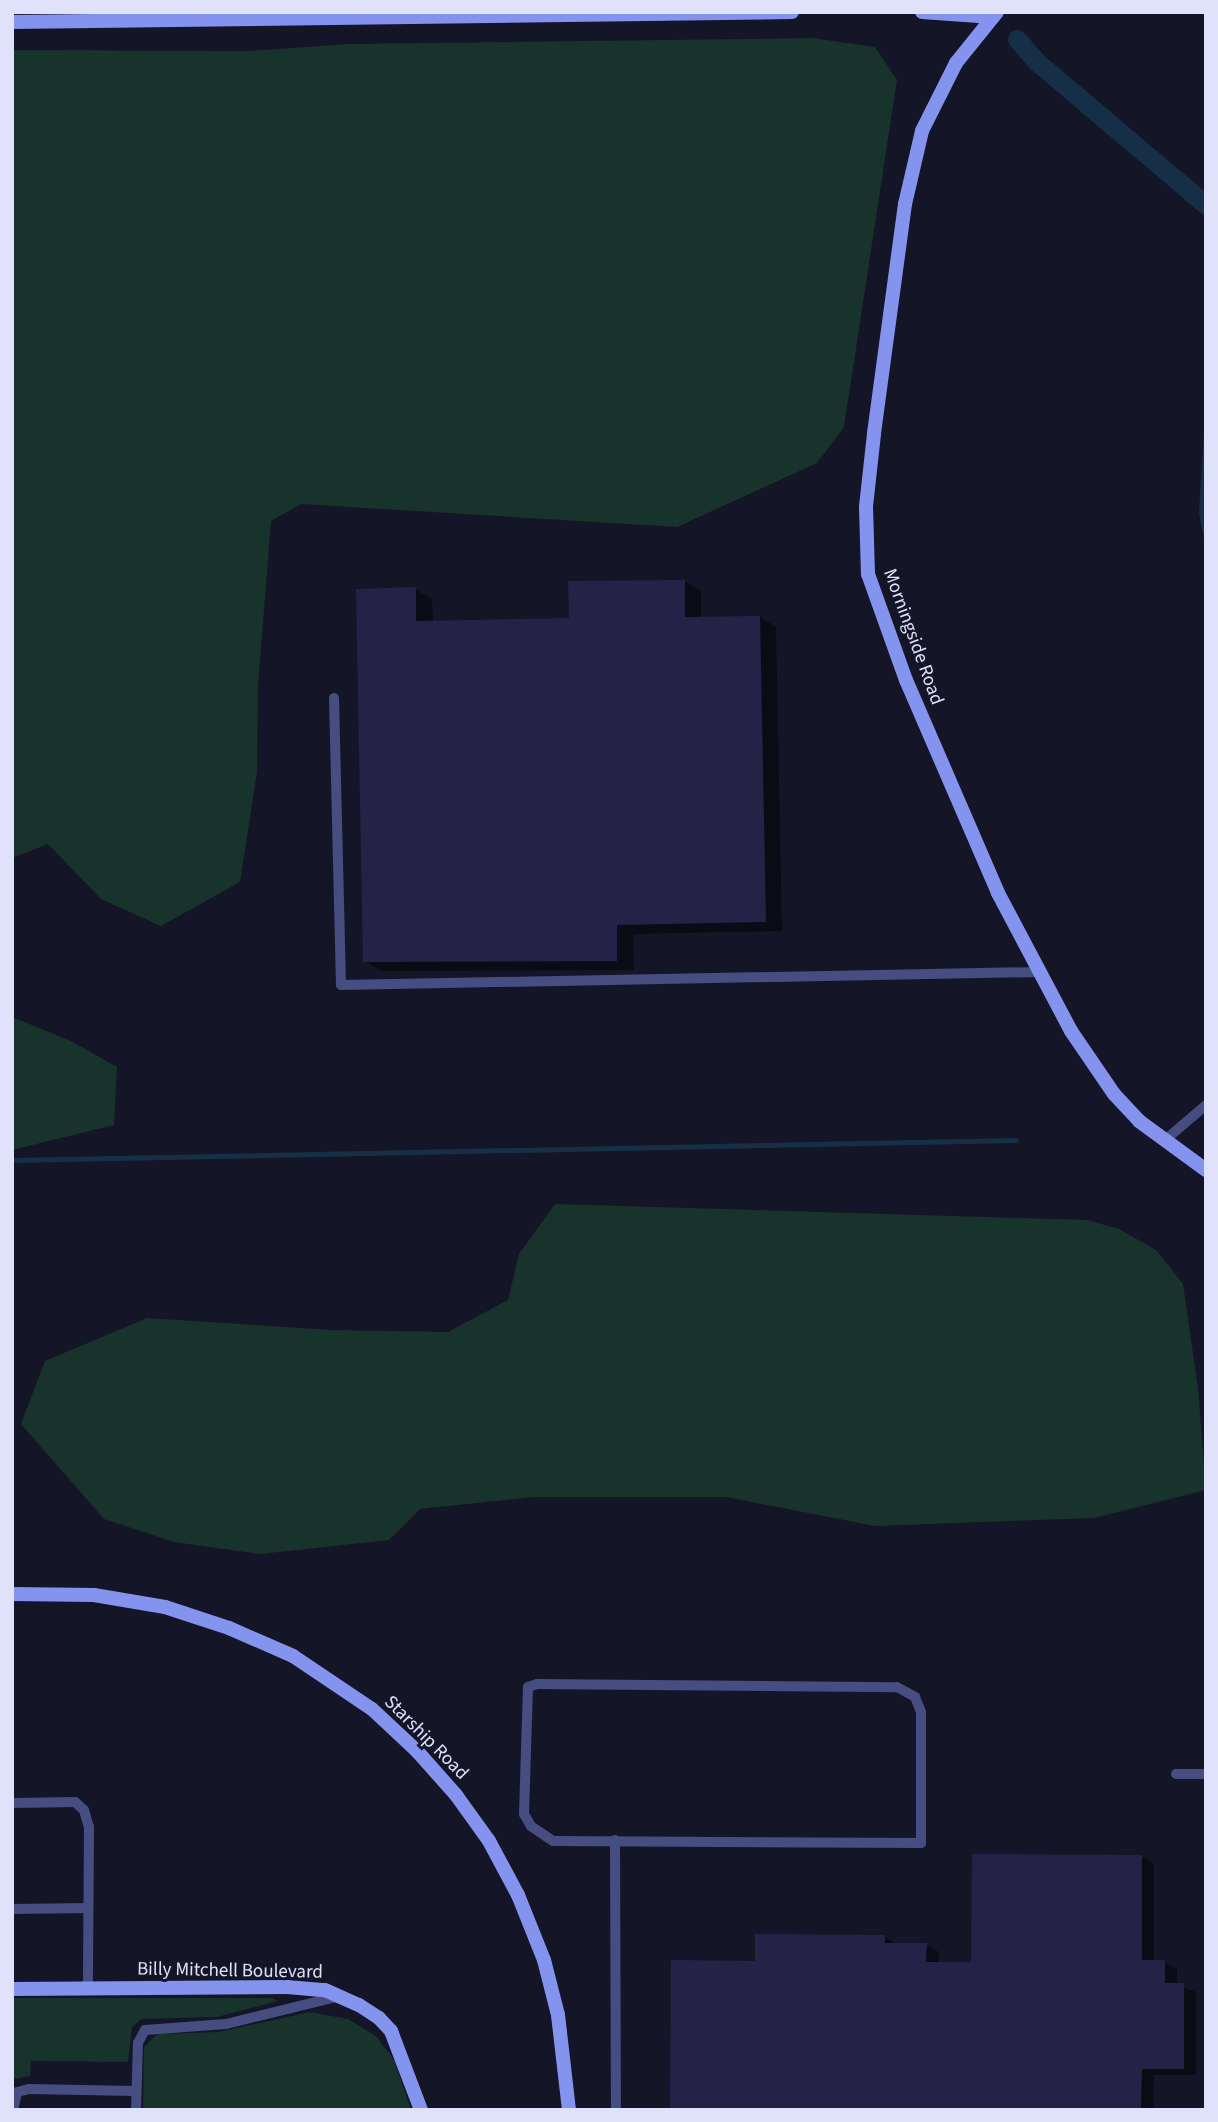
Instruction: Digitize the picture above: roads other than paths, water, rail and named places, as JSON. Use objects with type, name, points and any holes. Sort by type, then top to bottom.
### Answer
[{"type":"street","points":[[12,22],[792,12]]},
{"type":"street","points":[[922,12],[995,14]]},
{"type":"street","name":"Morningside Road","points":[[995,14],[956,63],[922,131],[905,204],[866,507],[868,574],[906,680],[998,893],[1071,1031],[1114,1094],[1139,1121],[1206,1170]]},
{"type":"street","name":"Starship Road","points":[[12,1594],[94,1595],[165,1607],[229,1628],[293,1656],[372,1709],[456,1795],[489,1841],[518,1895],[544,1960],[558,2015],[569,2110]]},
{"type":"street","name":"Billy Mitchell Boulevard","points":[[12,1989],[287,1987],[325,1990],[343,1996],[380,2018],[391,2031],[421,2110]]},
{"type":"lane","points":[[334,698],[341,985],[1040,972]]},
{"type":"lane","points":[[1165,1140],[1206,1105]]},
{"type":"lane","points":[[537,1684],[897,1687],[915,1697],[921,1712],[921,1843],[615,1840],[552,1841],[531,1826],[524,1814],[528,1687],[537,1684]]},
{"type":"lane","points":[[1176,1774],[1206,1774]]},
{"type":"lane","points":[[12,1803],[75,1802],[84,1810],[89,1827],[88,1989]]},
{"type":"lane","points":[[615,1840],[616,2110]]},
{"type":"lane","points":[[12,1909],[88,1908]]},
{"type":"lane","points":[[136,2110],[138,2043],[145,2030],[226,2024],[343,1996]]},
{"type":"lane","points":[[13,2110],[17,2092],[29,2089],[136,2091]]},
{"type":"water","points":[[1206,398],[1206,548],[1199,513]]},
{"type":"waterway","points":[[1017,39],[1037,62],[1206,205]]},
{"type":"waterway","points":[[12,1160],[1016,1140]]}]
